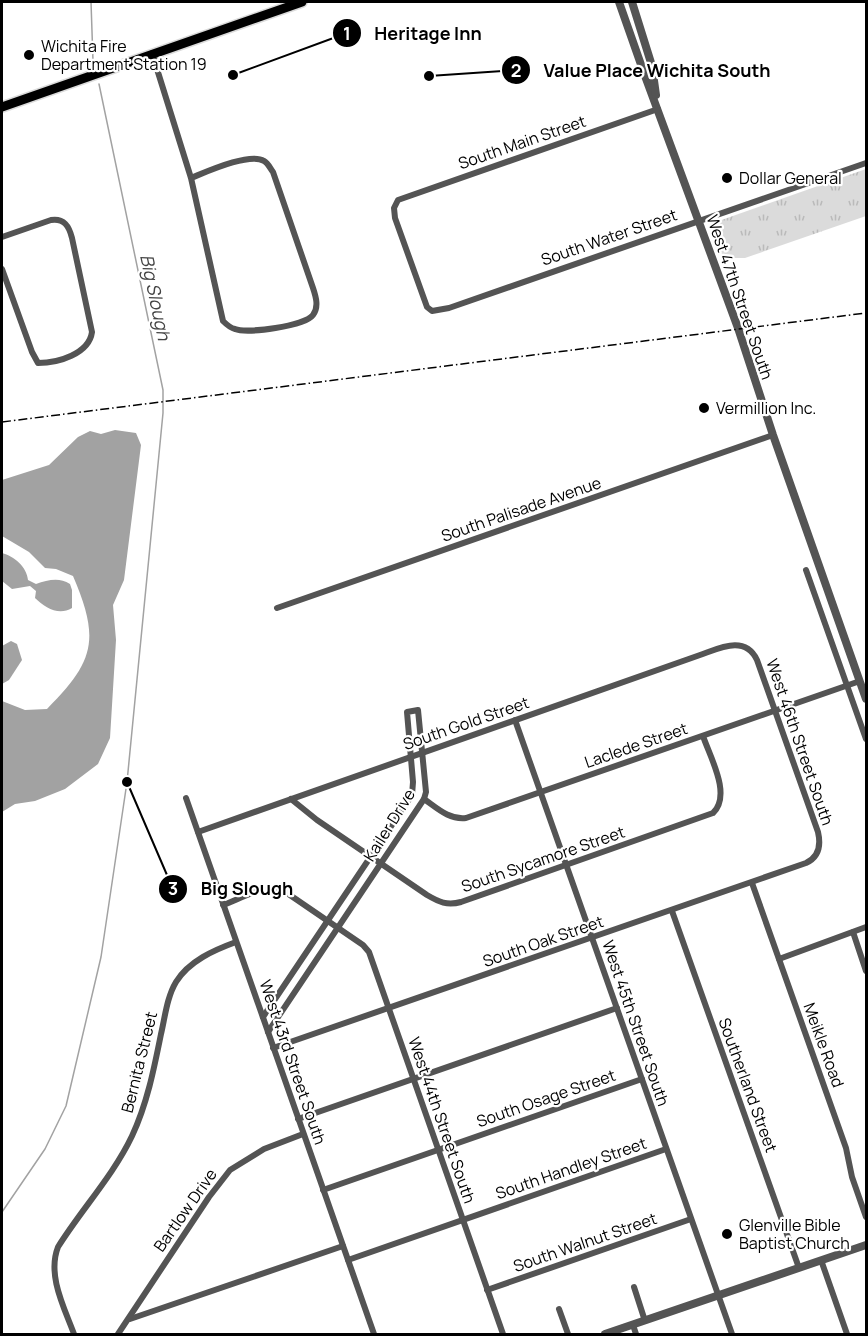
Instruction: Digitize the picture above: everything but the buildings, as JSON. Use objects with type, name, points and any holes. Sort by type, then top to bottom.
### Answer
[{"type":"main road","points":[[2,107],[302,2]]},
{"type":"street","points":[[619,2],[658,109]]},
{"type":"street","points":[[632,2],[652,66],[658,109]]},
{"type":"street","points":[[152,53],[191,178],[223,321],[237,330],[303,323],[311,318],[317,305],[314,288],[273,172],[264,161],[257,158],[246,159],[191,178]]},
{"type":"street","name":"South Main Street","points":[[430,309],[425,303],[395,218],[396,203],[402,198],[658,109]]},
{"type":"street","name":"West 47th Street South","points":[[658,109],[738,328],[773,435],[867,699]]},
{"type":"street","name":"South Water Street","points":[[430,309],[438,311],[449,308],[867,163]]},
{"type":"street","points":[[2,237],[57,219],[66,223],[92,332],[87,346],[70,356],[38,363],[34,359],[2,269]]},
{"type":"street","name":"South Palisade Avenue","points":[[277,608],[773,435]]},
{"type":"street","points":[[806,570],[867,739]]},
{"type":"street","name":"West 46th Street South","points":[[743,645],[754,653],[819,833],[817,853]]},
{"type":"street","name":"South Gold Street","points":[[198,832],[726,646],[743,645]]},
{"type":"street","name":"Laclede Street","points":[[424,799],[449,816],[462,818],[541,793],[860,681]]},
{"type":"street","name":"Kailer Drive","points":[[263,1017],[412,795],[407,712],[418,710],[426,792],[424,799],[268,1032]]},
{"type":"street","name":"West 45th Street South","points":[[515,720],[732,1335]]},
{"type":"street","name":"South Sycamore Street","points":[[291,799],[317,820],[381,863],[438,901],[449,905],[702,818],[716,810],[721,801],[722,791],[703,736]]},
{"type":"street","name":"West 43rd Street South","points":[[186,798],[374,1335]]},
{"type":"street","name":"South Oak Street","points":[[273,1047],[806,863],[815,858],[817,853]]},
{"type":"street","name":"Meikle Road","points":[[752,882],[846,1146],[852,1177],[867,1217]]},
{"type":"street","points":[[223,905],[261,891],[276,889],[284,891],[338,928]]},
{"type":"street","name":"Southerland Street","points":[[672,910],[799,1268]]},
{"type":"street","points":[[779,958],[867,927]]},
{"type":"street","name":"West 44th Street South","points":[[338,928],[363,945],[369,952],[502,1335]]},
{"type":"street","points":[[853,932],[867,971]]},
{"type":"street","name":"Bernita Street","points":[[74,1335],[53,1272],[53,1261],[58,1247],[116,1163],[135,1128],[147,1095],[170,996],[177,980],[185,970],[210,952],[236,942]]},
{"type":"street","points":[[298,1119],[617,1008]]},
{"type":"street","name":"South Osage Street","points":[[322,1190],[642,1079]]},
{"type":"street","name":"Bartlow Drive","points":[[118,1335],[208,1197],[230,1170],[264,1149],[303,1134]]},
{"type":"street","name":"South Handley Street","points":[[348,1260],[666,1149]]},
{"type":"street","name":"South Walnut Street","points":[[487,1290],[691,1219]]},
{"type":"street","points":[[605,1335],[865,1245],[867,1254]]},
{"type":"street","points":[[129,1319],[343,1246]]},
{"type":"street","points":[[821,1260],[847,1335]]},
{"type":"street","points":[[634,1287],[645,1321]]},
{"type":"street","points":[[559,1309],[568,1335]]},
{"type":"street","points":[[633,1325],[636,1335]]},
{"type":"green space","points":[[866,169],[866,216],[745,258],[723,258],[713,223]]},
{"type":"shaded area","points":[[115,430],[136,433],[141,445],[124,580],[113,605],[116,640],[110,738],[98,764],[65,789],[35,801],[15,804],[2,812],[2,701],[25,710],[47,709],[75,677],[88,648],[89,633],[82,598],[73,576],[56,569],[45,568],[29,552],[2,536],[2,480],[49,465],[78,437],[90,431],[101,434]]},
{"type":"shaded area","points":[[2,553],[19,563],[28,580],[36,584],[58,580],[70,584],[72,608],[57,611],[48,608],[35,598],[36,591],[30,586],[12,589],[2,581]]},
{"type":"shaded area","points":[[11,641],[17,644],[22,660],[9,680],[2,684],[2,646]]},
{"type":"waterway","name":"Big Slough","points":[[91,2],[93,61]]},
{"type":"waterway","name":"Big Slough","points":[[2,1212],[45,1149],[66,1106],[101,957],[127,782],[163,413],[163,390],[99,84]]},
{"type":"railway","points":[[2,422],[866,313]]},
{"type":"place","name":"Wichita Fire Department Station 19","points":[[29,55]]},
{"type":"place","name":"Heritage Inn","points":[[233,75]]},
{"type":"place","name":"Value Place Wichita South","points":[[429,76]]},
{"type":"place","name":"Dollar General","points":[[727,178]]},
{"type":"place","name":"Vermillion Inc.","points":[[704,408]]},
{"type":"place","name":"Big Slough","points":[[127,782]]},
{"type":"place","name":"Glenville Bible Baptist Church","points":[[727,1234]]}]
